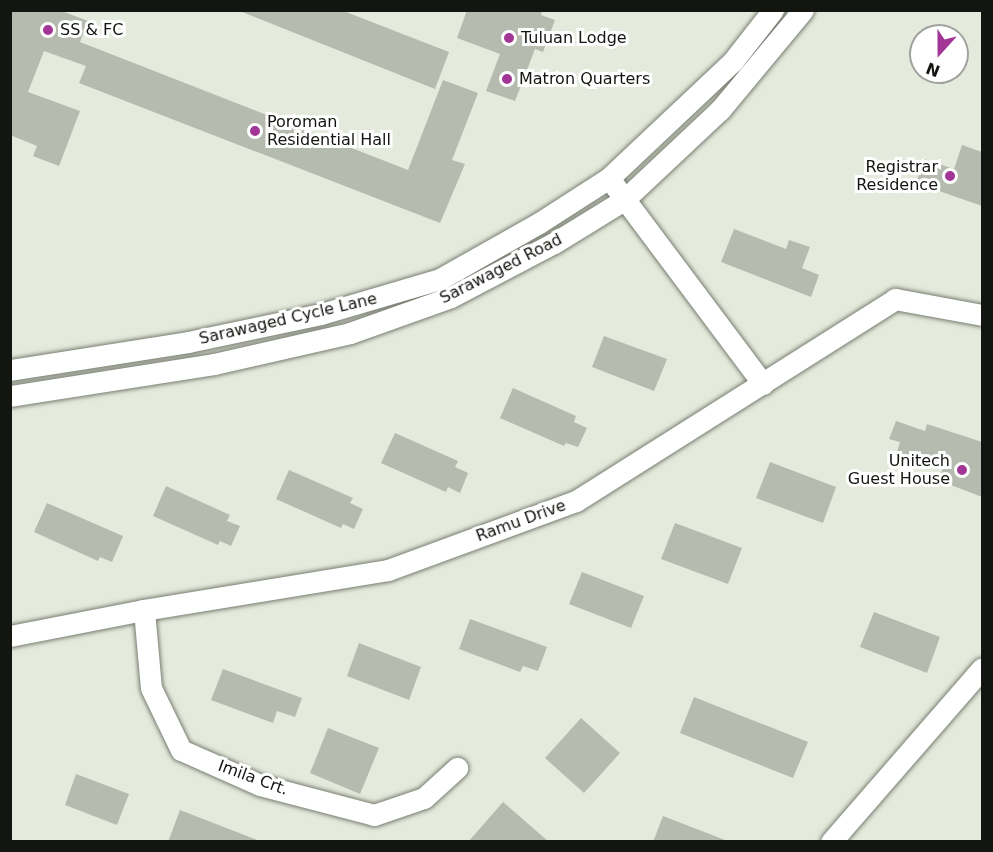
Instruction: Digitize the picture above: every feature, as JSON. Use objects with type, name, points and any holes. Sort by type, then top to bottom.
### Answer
[{"type":"street","name":"Sarawaged Cycle Lane","points":[[10,370],[210,338],[321,314],[440,279],[539,223],[609,178],[733,61],[773,10]]},
{"type":"street","name":"Sarawaged Road","points":[[10,396],[214,364],[350,333],[451,297],[554,243],[624,200],[720,110],[803,10]]},
{"type":"street","points":[[609,178],[763,384]]},
{"type":"street","name":"Ramu Drive","points":[[10,636],[144,610],[388,570],[576,501],[896,299],[982,315]]},
{"type":"street","name":"Imila Crt.","points":[[144,610],[151,688],[181,750],[260,785],[374,815],[424,798],[458,768]]},
{"type":"street","points":[[831,842],[982,668]]},
{"type":"building","name":"Poroman Residential Hall","points":[[10,10],[59,10],[88,21],[80,42],[408,170],[443,80],[478,93],[452,160],[465,164],[440,223],[79,83],[86,66],[44,51],[28,92],[80,111],[59,166],[33,156],[37,146],[10,135]]},
{"type":"building","points":[[237,10],[341,10],[449,52],[435,89]]},
{"type":"building","points":[[467,10],[542,10],[541,15],[555,20],[543,52],[535,49],[515,101],[486,91],[500,54],[457,38]]},
{"type":"building","name":"Registrar Residence","points":[[962,145],[982,152],[982,206],[916,183],[924,159],[954,169]]},
{"type":"building","points":[[734,229],[786,249],[789,240],[810,247],[802,268],[819,275],[811,297],[721,262]]},
{"type":"building","points":[[604,336],[667,359],[654,391],[592,367]]},
{"type":"building","points":[[513,388],[576,416],[574,422],[587,428],[578,447],[566,443],[564,446],[500,418]]},
{"type":"building","points":[[896,421],[925,431],[927,424],[982,442],[982,497],[938,480],[943,468],[897,452],[900,442],[889,439]]},
{"type":"building","points":[[395,433],[458,461],[455,467],[468,473],[460,493],[448,487],[446,492],[381,463]]},
{"type":"building","points":[[770,462],[836,487],[823,523],[756,498]]},
{"type":"building","points":[[289,470],[353,498],[350,503],[363,509],[354,529],[343,524],[341,528],[276,499]]},
{"type":"building","points":[[166,486],[230,515],[227,521],[240,526],[231,546],[220,541],[218,545],[153,516]]},
{"type":"building","points":[[47,503],[123,536],[112,562],[100,557],[98,561],[34,532]]},
{"type":"building","points":[[675,523],[742,548],[728,584],[661,559]]},
{"type":"building","points":[[582,572],[644,596],[631,628],[569,604]]},
{"type":"building","points":[[874,612],[940,637],[927,673],[860,647]]},
{"type":"building","points":[[470,619],[547,647],[538,671],[523,666],[520,672],[459,649]]},
{"type":"building","points":[[359,643],[421,667],[409,700],[347,676]]},
{"type":"building","points":[[223,669],[302,698],[295,717],[277,711],[273,723],[211,700]]},
{"type":"building","points":[[694,697],[808,742],[793,778],[680,733]]},
{"type":"building","points":[[581,718],[620,753],[584,793],[545,758]]},
{"type":"building","points":[[328,728],[379,748],[360,794],[310,773]]},
{"type":"building","points":[[76,774],[129,794],[117,825],[65,805]]},
{"type":"building","points":[[503,802],[549,842],[468,842]]},
{"type":"building","points":[[180,810],[257,840],[257,842],[168,842]]},
{"type":"building","points":[[663,816],[725,840],[725,842],[653,842]]},
{"type":"place","name":"SS & FC","points":[[48,30]]},
{"type":"place","name":"Tuluan Lodge","points":[[509,38]]},
{"type":"place","name":"Matron Quarters","points":[[507,79]]},
{"type":"place","name":"Poroman Residential Hall","points":[[255,131]]},
{"type":"place","name":"Registrar Residence","points":[[950,176]]},
{"type":"place","name":"Unitech Guest House","points":[[962,470]]}]
